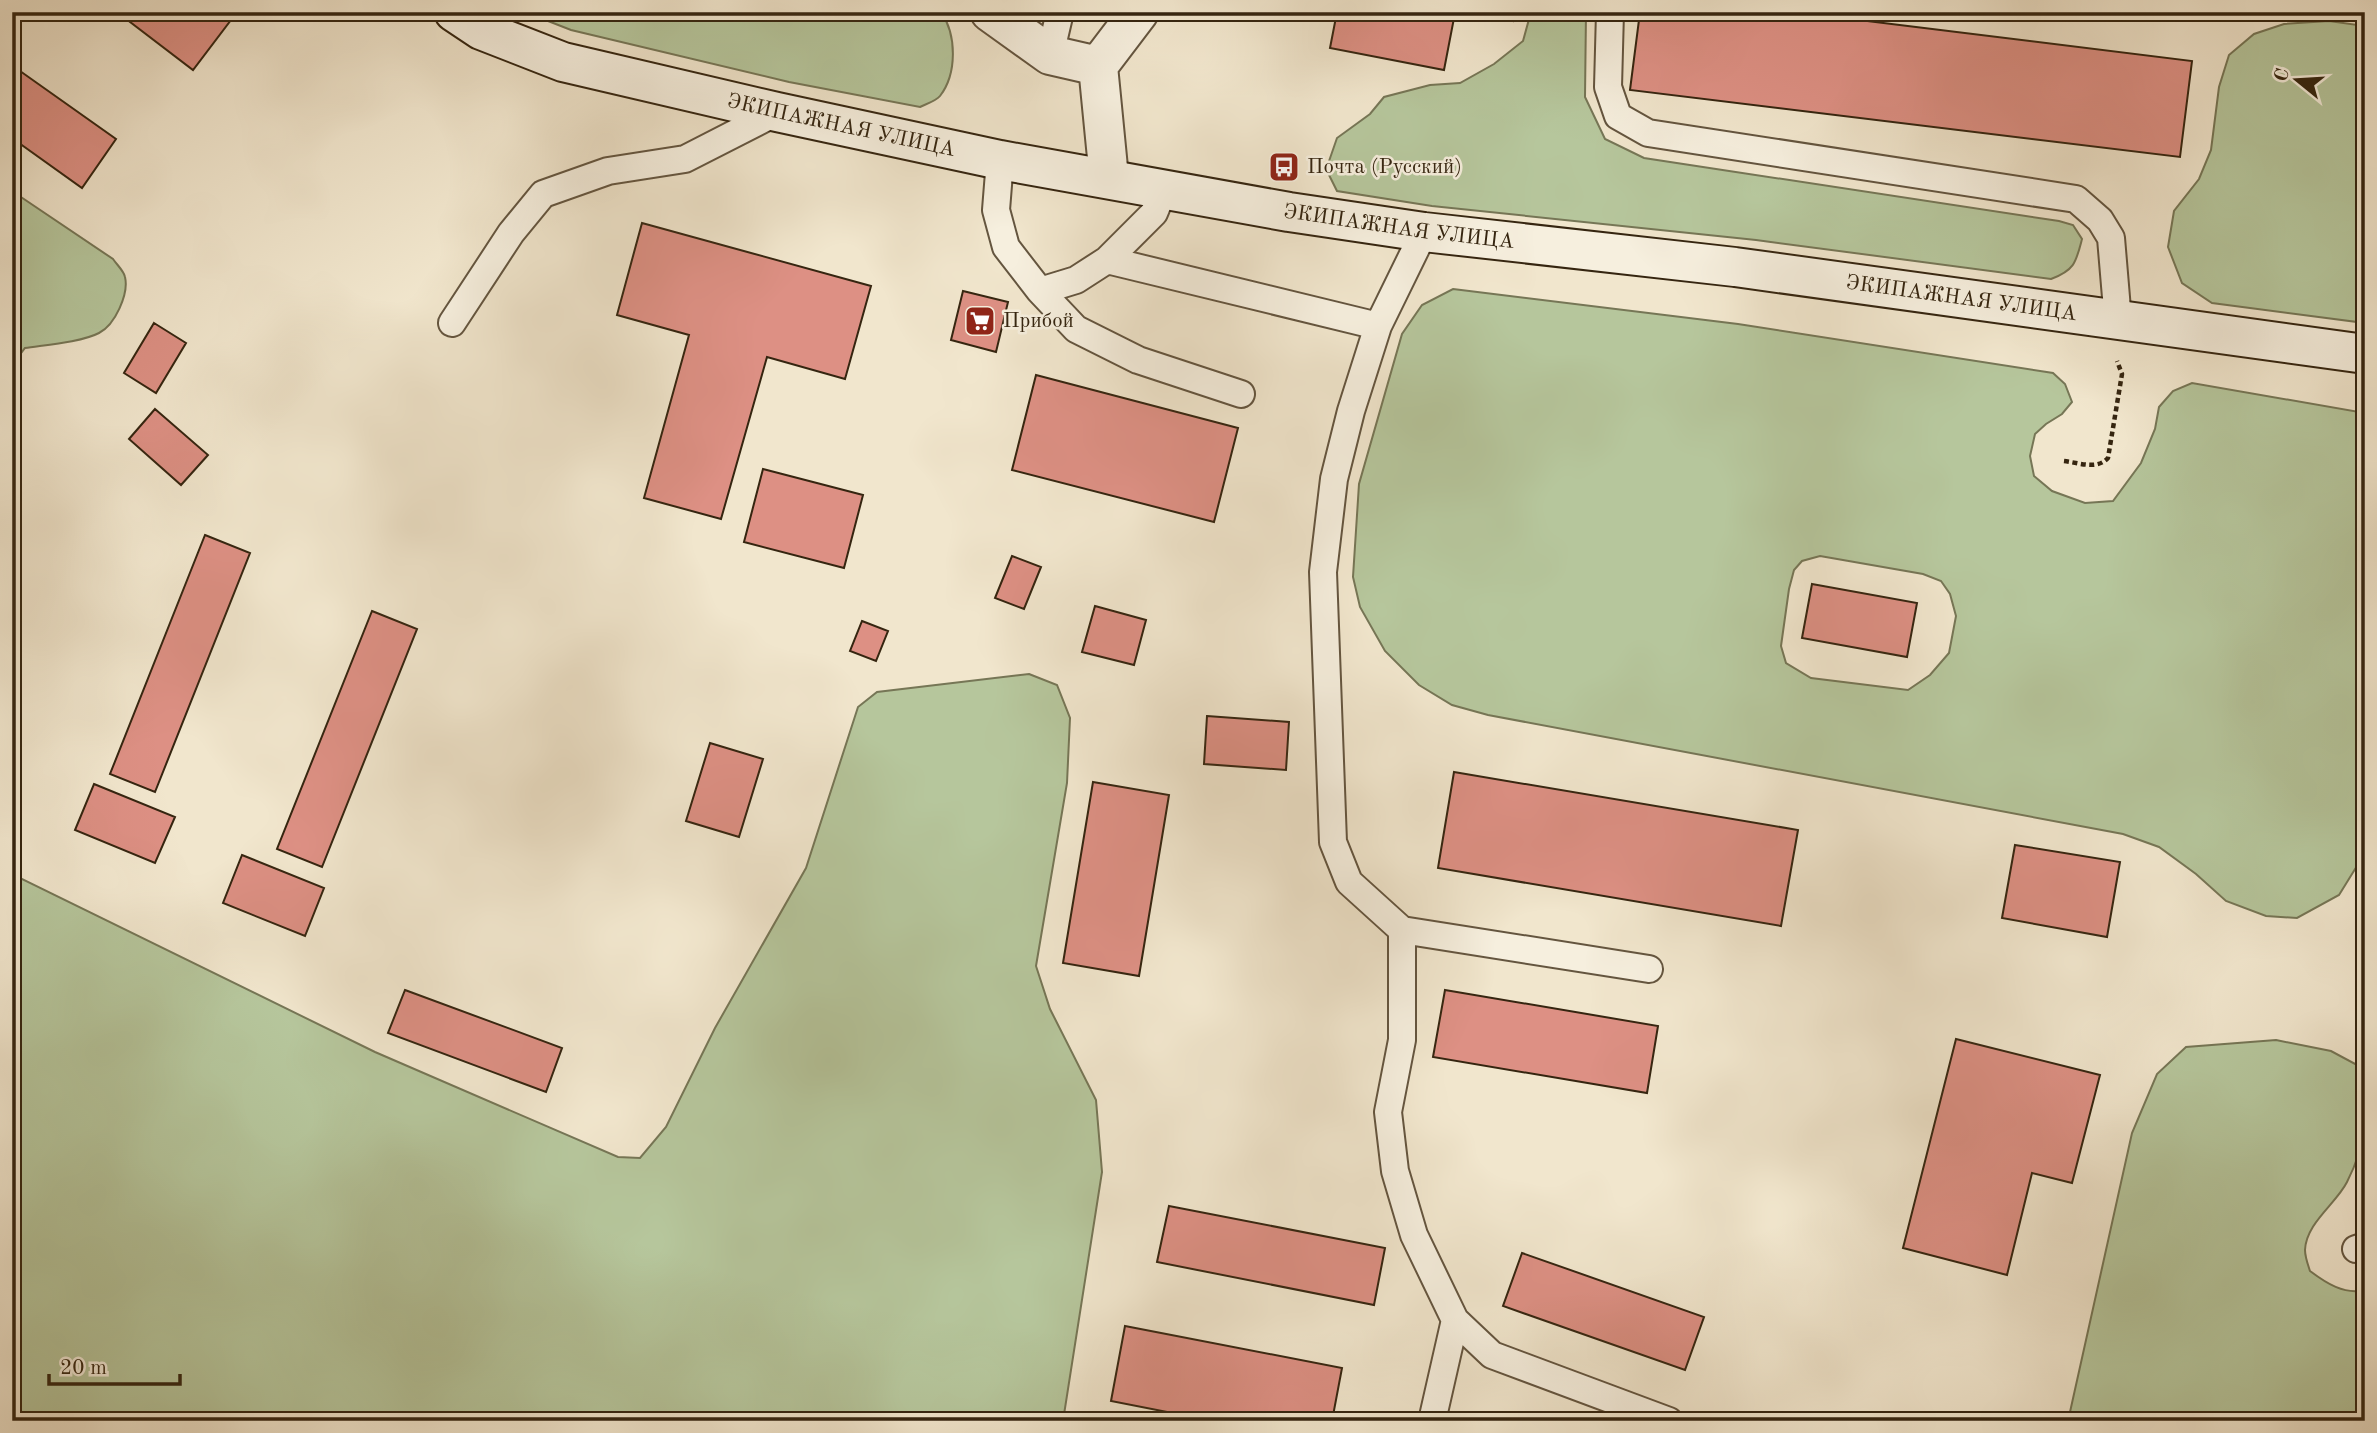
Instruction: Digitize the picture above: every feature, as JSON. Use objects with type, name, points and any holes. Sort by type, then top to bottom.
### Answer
[{"type":"main road","name":"ЭКИПАЖНАЯ УЛИЦА","points":[[454,12],[481,30],[563,62],[1000,160],[1289,212],[1424,232],[1735,267],[2365,354]]},
{"type":"main road","points":[[990,12],[1050,55],[1098,66]]},
{"type":"main road","points":[[1109,178],[1098,66],[1139,12]]},
{"type":"lane","points":[[1050,55],[1060,12]]},
{"type":"lane","points":[[1610,12],[1608,88],[1618,116],[1648,133],[2076,199],[2100,220],[2111,237],[2118,321]]},
{"type":"lane","points":[[452,323],[510,233],[543,194],[608,171],[685,159],[777,112]]},
{"type":"lane","points":[[1000,160],[996,210],[1006,247],[1040,291],[1076,329],[1138,360],[1241,394]]},
{"type":"lane","points":[[1040,291],[1076,280],[1107,260],[1154,212],[1164,189]]},
{"type":"lane","points":[[1424,232],[1378,326],[1351,411],[1334,479],[1323,572],[1333,842],[1349,882],[1402,930],[1649,969]]},
{"type":"lane","points":[[1107,260],[1378,326]]},
{"type":"lane","points":[[1402,930],[1402,1040],[1388,1112],[1395,1171],[1414,1235],[1455,1320],[1492,1355],[1669,1421]]},
{"type":"lane","points":[[1432,1421],[1455,1320]]},
{"type":"green space","points":[[525,12],[941,12],[950,32],[952,66],[946,87],[940,96],[920,107],[789,82],[571,30]]},
{"type":"green space","points":[[1531,12],[1586,12],[1585,97],[1605,139],[1644,158],[2059,221],[2073,225],[2082,239],[2076,259],[2065,272],[2051,279],[1756,240],[1432,206],[1337,191],[1329,175],[1328,164],[1337,138],[1370,114],[1384,97],[1430,85],[1460,83],[1494,64],[1523,41]]},
{"type":"green space","points":[[2329,21],[2365,26],[2365,323],[2212,303],[2182,283],[2168,247],[2174,211],[2199,179],[2211,150],[2219,87],[2229,55],[2254,34],[2284,24]]},
{"type":"green space","points":[[12,191],[113,259],[123,272],[126,284],[123,300],[105,329],[83,339],[25,348],[12,365]]},
{"type":"green space","points":[[1453,289],[1738,324],[2053,373],[2065,384],[2072,402],[2062,414],[2035,434],[2030,456],[2034,476],[2052,491],[2085,503],[2113,501],[2141,463],[2155,429],[2159,407],[2173,391],[2192,383],[2365,413],[2365,853],[2339,895],[2297,918],[2266,916],[2226,901],[2196,874],[2159,847],[2123,834],[1488,715],[1452,705],[1419,685],[1385,651],[1360,607],[1353,577],[1359,484],[1402,334],[1422,305]],"holes":[[[1820,556],[1923,574],[1941,581],[1950,594],[1956,616],[1949,653],[1930,675],[1908,690],[1811,678],[1786,663],[1781,646],[1789,589],[1794,570],[1802,561]]]},
{"type":"green space","points":[[1029,674],[1057,685],[1070,718],[1067,783],[1036,966],[1050,1009],[1096,1100],[1102,1172],[1063,1421],[12,1421],[12,874],[375,1052],[618,1157],[640,1158],[666,1127],[715,1028],[806,868],[858,707],[877,692]]},
{"type":"green space","points":[[2276,1040],[2331,1051],[2359,1066],[2363,1080],[2366,1095],[2365,1125],[2358,1154],[2347,1182],[2310,1231],[2305,1250],[2310,1271],[2322,1280],[2350,1291],[2365,1290],[2365,1421],[2068,1421],[2132,1133],[2157,1074],[2186,1047]]},
{"type":"building","points":[[117,12],[237,12],[193,70]]},
{"type":"building","points":[[1337,12],[1425,12],[1454,18],[1444,70],[1330,48]]},
{"type":"building","points":[[1474,12],[1515,12],[1513,21]]},
{"type":"building","points":[[1640,12],[1794,12],[2192,61],[2180,157],[1630,90]]},
{"type":"building","points":[[20,71],[116,139],[82,188],[12,138],[12,82]]},
{"type":"building","points":[[642,223],[871,286],[845,379],[767,357],[721,519],[644,498],[689,335],[617,315]]},
{"type":"building","name":"Прибой","points":[[963,291],[1008,302],[996,352],[951,340]]},
{"type":"building","points":[[154,323],[186,343],[156,393],[124,373]]},
{"type":"building","points":[[1036,375],[1238,428],[1214,522],[1012,470]]},
{"type":"building","points":[[155,409],[208,455],[181,485],[129,439]]},
{"type":"building","points":[[763,469],[863,495],[844,568],[744,542]]},
{"type":"building","points":[[205,535],[250,553],[155,792],[110,774]]},
{"type":"building","points":[[1012,556],[1041,567],[1024,609],[995,598]]},
{"type":"building","points":[[1812,584],[1917,603],[1907,657],[1802,638]]},
{"type":"building","points":[[1095,606],[1146,620],[1134,665],[1082,652]]},
{"type":"building","points":[[372,611],[417,629],[322,867],[277,849]]},
{"type":"building","points":[[862,621],[888,631],[876,661],[850,651]]},
{"type":"building","points":[[1207,716],[1289,722],[1286,770],[1204,764]]},
{"type":"building","points":[[710,743],[763,759],[739,837],[686,821]]},
{"type":"building","points":[[1454,772],[1798,830],[1781,926],[1438,868]]},
{"type":"building","points":[[1093,782],[1169,795],[1139,976],[1063,963]]},
{"type":"building","points":[[94,784],[175,817],[155,863],[75,830]]},
{"type":"building","points":[[2015,845],[2120,862],[2107,937],[2002,918]]},
{"type":"building","points":[[242,855],[324,888],[305,936],[223,903]]},
{"type":"building","points":[[405,990],[562,1048],[546,1092],[388,1033]]},
{"type":"building","points":[[1445,990],[1658,1026],[1647,1093],[1433,1057]]},
{"type":"building","points":[[1956,1039],[2100,1075],[2072,1183],[2032,1173],[2007,1275],[1903,1248]]},
{"type":"building","points":[[1169,1206],[1385,1248],[1374,1305],[1157,1262]]},
{"type":"building","points":[[1522,1253],[1704,1317],[1685,1370],[1503,1306]]},
{"type":"building","points":[[1125,1326],[1342,1368],[1332,1421],[1213,1421],[1111,1401]]},
{"type":"place","name":"Почта (Русский)","points":[[1284,167]]},
{"type":"place","name":"Прибой","points":[[980,321]]}]
